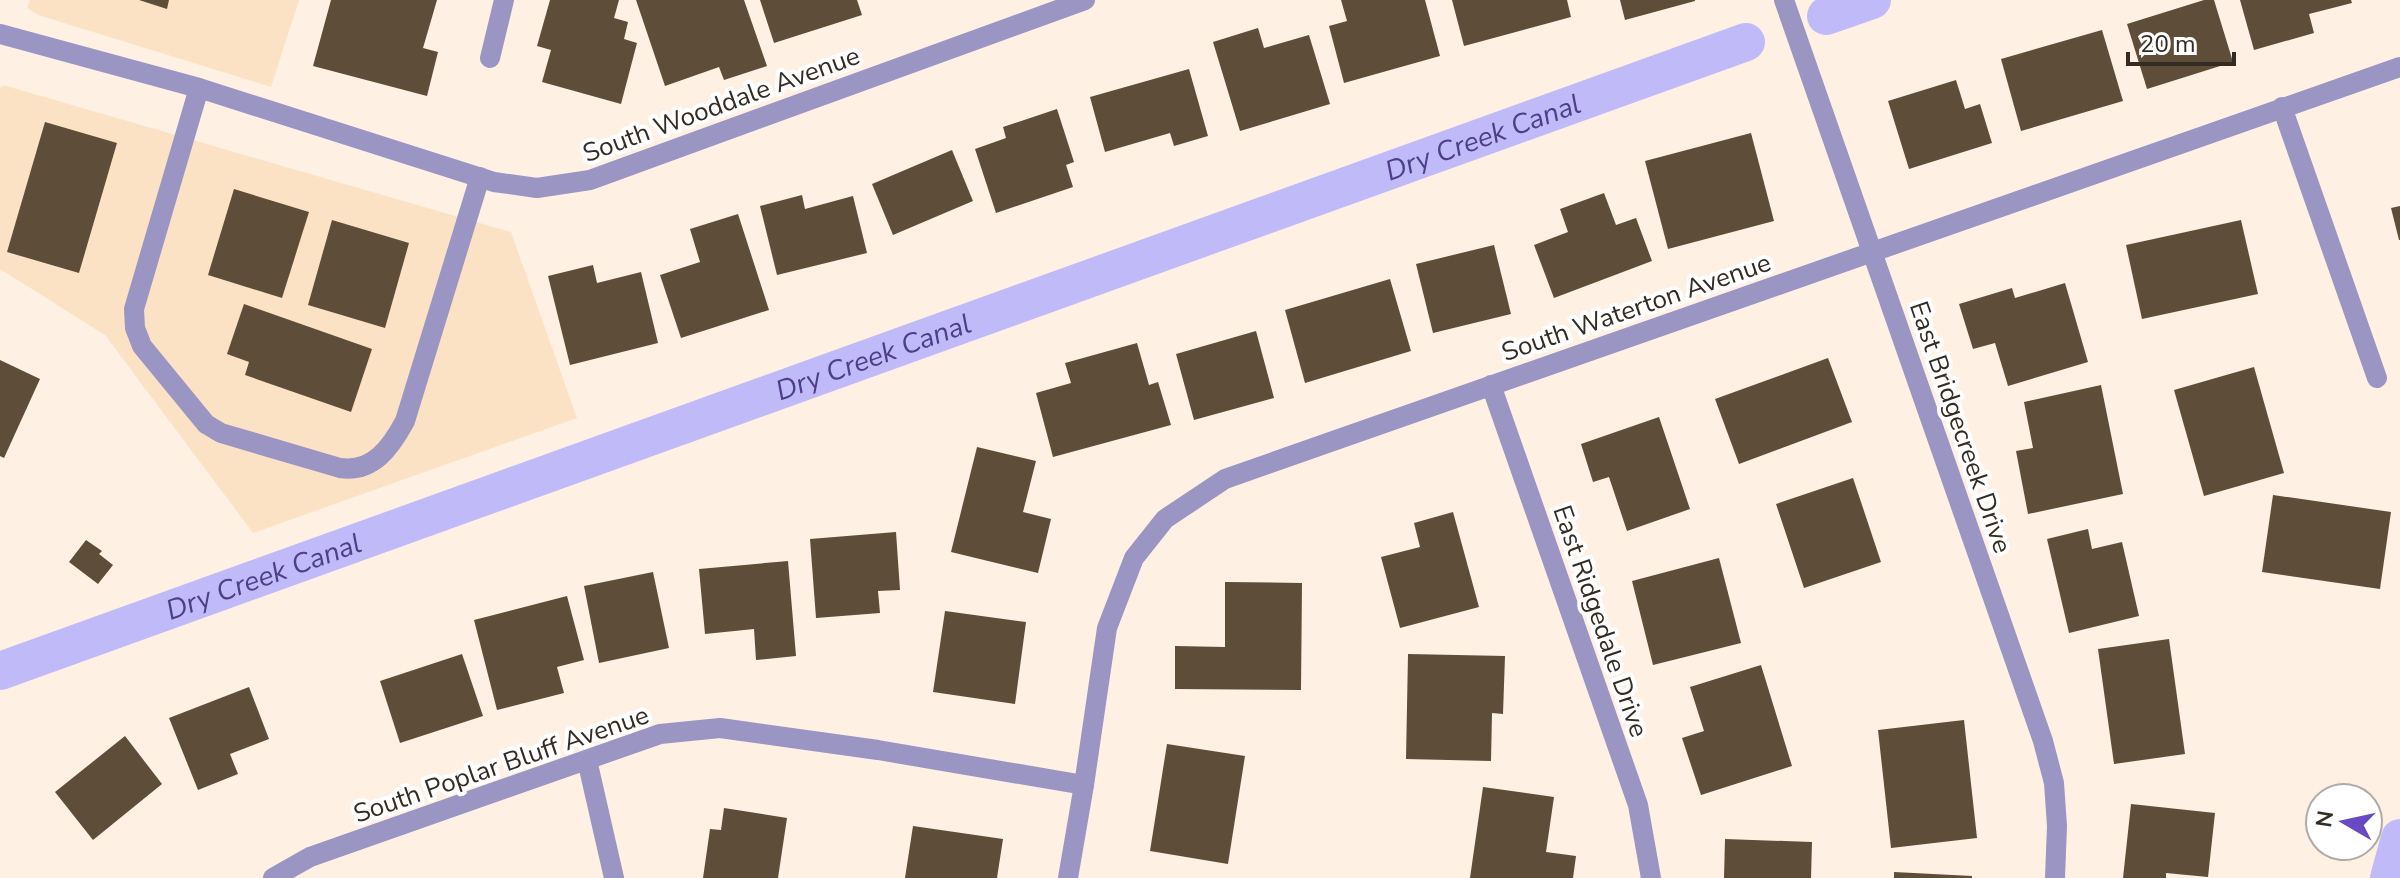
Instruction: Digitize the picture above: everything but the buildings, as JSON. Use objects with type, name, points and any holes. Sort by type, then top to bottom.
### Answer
[{"type":"street","points":[[490,58],[504,0]]},
{"type":"street","name":"South Wooddale Avenue","points":[[0,34],[199,88],[494,182],[537,188],[590,180],[1085,0]]},
{"type":"street","name":"East Bridgecreek Drive","points":[[1784,0],[2043,741],[2054,783],[2057,826],[2055,878]]},
{"type":"street","name":"South Waterton Avenue","points":[[1068,878],[1107,628],[1134,558],[1165,519],[1225,479],[2400,67]]},
{"type":"street","points":[[199,88],[134,309],[134,319],[142,346],[206,424],[221,433],[340,468],[351,470],[372,464],[393,443],[405,421],[480,177]]},
{"type":"street","points":[[2282,107],[2377,378]]},
{"type":"street","name":"East Ridgedale Drive","points":[[1491,385],[1638,805],[1651,878]]},
{"type":"street","name":"South Poplar Bluff Avenue","points":[[273,878],[310,857],[660,734],[720,728],[878,750],[1084,785]]},
{"type":"street","points":[[587,760],[614,878]]},
{"type":"shaded area","points":[[30,0],[299,0],[271,87],[38,15],[27,8]]},
{"type":"shaded area","points":[[3,85],[511,232],[577,418],[253,533],[105,335],[0,269],[0,88]]},
{"type":"waterway","name":"Dry Creek Canal","points":[[1826,16],[1872,0]]},
{"type":"waterway","name":"Dry Creek Canal","points":[[0,671],[1746,42]]},
{"type":"waterway","points":[[2389,878],[2400,838]]}]
